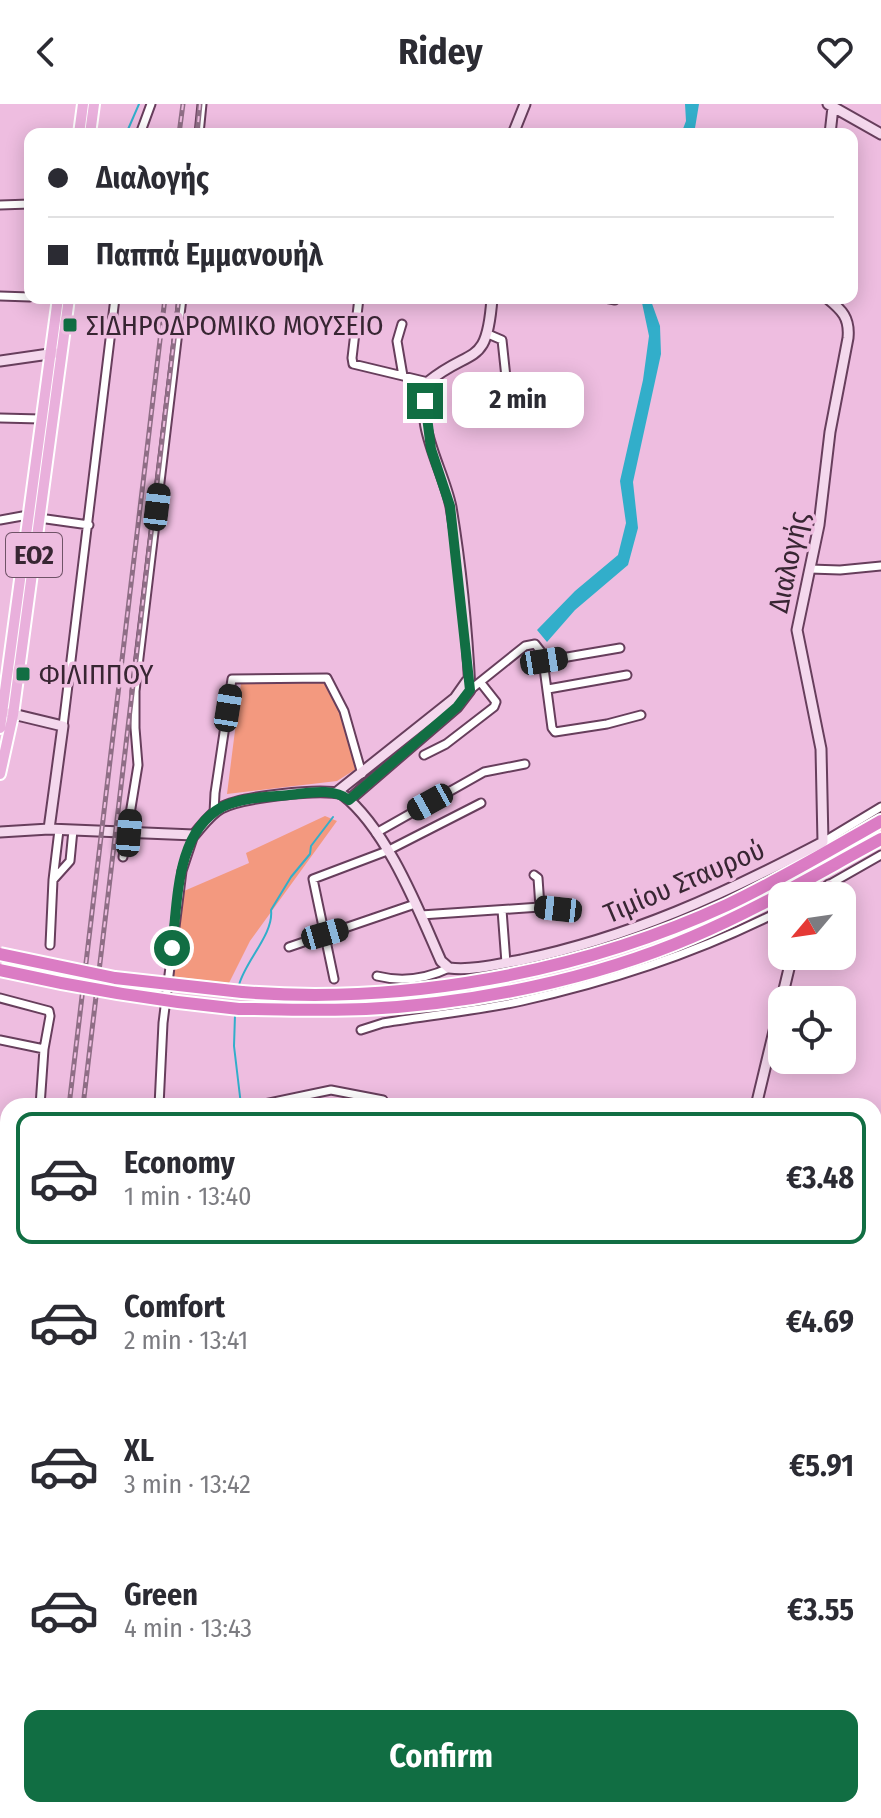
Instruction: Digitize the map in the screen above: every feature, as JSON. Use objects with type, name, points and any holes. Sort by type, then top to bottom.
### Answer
[{"type":"highway","points":[[0,954],[115,978],[242,992],[344,994],[422,988],[508,975],[638,939],[727,904],[881,821]]},
{"type":"highway","points":[[0,970],[106,993],[239,1009],[367,1009],[458,999],[583,973],[652,952],[795,888],[881,839]]},
{"type":"main road","points":[[80,128],[83,104]]},
{"type":"main road","points":[[91,128],[94,104]]},
{"type":"main road","name":"ΕΟ2","points":[[0,728],[34,516],[56,353],[58,304]]},
{"type":"main road","name":"ΕΟ2","points":[[59,326],[67,304]]},
{"type":"main road","name":"ΕΟ2","points":[[0,774],[6,641],[34,516],[41,419],[50,394]]},
{"type":"street","points":[[142,128],[151,104]]},
{"type":"street","points":[[200,128],[202,104]]},
{"type":"street","points":[[515,128],[525,104]]},
{"type":"street","points":[[830,128],[830,105],[881,134]]},
{"type":"street","points":[[0,205],[24,204]]},
{"type":"street","points":[[0,296],[24,297]]},
{"type":"street","points":[[50,945],[54,830],[63,726],[114,304]]},
{"type":"street","points":[[123,857],[138,765],[135,691],[181,304]]},
{"type":"street","points":[[358,304],[352,362],[428,382],[470,358],[483,346],[488,334],[491,304]]},
{"type":"street","name":"Διαλογής","points":[[823,842],[821,749],[797,635],[798,616],[825,487],[830,432],[849,329],[845,313],[834,304]]},
{"type":"street","points":[[402,324],[397,341],[403,376]]},
{"type":"street","points":[[488,334],[502,340],[507,387]]},
{"type":"street","points":[[0,361],[56,353]]},
{"type":"street","points":[[428,382],[425,401],[428,437],[450,506],[470,690]]},
{"type":"street","points":[[0,418],[41,419]]},
{"type":"street","points":[[0,520],[34,516],[89,525]]},
{"type":"street","points":[[810,569],[881,566]]},
{"type":"street","points":[[349,800],[457,707],[470,690],[531,644],[539,647],[544,661],[555,732],[641,715]]},
{"type":"street","points":[[544,661],[620,648]]},
{"type":"street","points":[[548,689],[627,675]]},
{"type":"street","points":[[214,813],[232,679],[327,678],[344,711],[362,774]]},
{"type":"street","points":[[159,1098],[163,1023],[179,892],[185,857],[194,835],[214,813],[231,804],[251,799],[337,792],[455,698],[469,678]]},
{"type":"street","points":[[424,755],[459,735],[494,707],[496,702],[481,683]]},
{"type":"street","points":[[5,711],[63,726]]},
{"type":"street","points":[[376,833],[484,772],[525,764]]},
{"type":"street","points":[[337,792],[349,800],[376,833],[421,915],[441,961],[449,968],[433,975],[402,980],[377,976]]},
{"type":"street","points":[[334,979],[313,879],[387,851],[481,803]]},
{"type":"street","points":[[823,842],[881,807]]},
{"type":"street","points":[[53,880],[70,861],[73,830]]},
{"type":"street","points":[[0,832],[73,830],[194,835]]},
{"type":"street","name":"Τιμίου Σταυρού","points":[[449,968],[506,963],[603,940],[721,895],[823,842]]},
{"type":"street","points":[[834,882],[881,855]]},
{"type":"street","points":[[534,875],[538,878],[540,907]]},
{"type":"street","points":[[289,947],[415,904]]},
{"type":"street","points":[[421,915],[540,907],[558,909]]},
{"type":"street","points":[[502,910],[506,963]]},
{"type":"street","points":[[361,1030],[383,1023],[521,1001],[574,988],[677,956],[768,917]]},
{"type":"street","points":[[758,1098],[789,970]]},
{"type":"street","points":[[0,998],[49,1011],[41,1098]]},
{"type":"street","points":[[0,1040],[44,1049]]},
{"type":"street","points":[[292,1098],[331,1090],[373,1098]]},
{"type":"shaded area","points":[[326,680],[345,721],[356,769],[337,781],[227,794],[241,683]]},
{"type":"shaded area","points":[[325,816],[337,821],[250,941],[229,983],[169,976],[177,894],[249,863],[246,853]]},
{"type":"water","points":[[685,104],[699,104],[695,128],[683,128]]},
{"type":"water","points":[[642,304],[652,304],[660,326],[661,354],[633,482],[638,528],[628,565],[575,610],[547,642],[537,630],[575,591],[618,555],[626,523],[620,481],[643,380],[649,336]]},
{"type":"waterway","name":"Διαλογής","points":[[129,128],[139,104]]},
{"type":"waterway","points":[[239,985],[264,938],[271,910],[333,817]]},
{"type":"waterway","points":[[235,1015],[234,1046],[240,1098]]},
{"type":"railway","points":[[180,128],[183,104]]},
{"type":"railway","points":[[198,128],[200,104]]},
{"type":"railway","points":[[70,1098],[164,304]]},
{"type":"railway","points":[[84,1098],[178,304]]},
{"type":"place","name":"ΣΙΔΗΡΟΔΡΟΜΙΚΟ ΜΟΥΣΕΙΟ","points":[[70,325]]},
{"type":"place","name":"ΦΙΛΙΠΠΟΥ","points":[[23,674]]},
{"type":"route","points":[[172,948],[188,846],[214,813],[242,801],[304,793],[337,792],[349,800],[457,707],[470,690],[450,506],[428,437],[425,401]]}]
